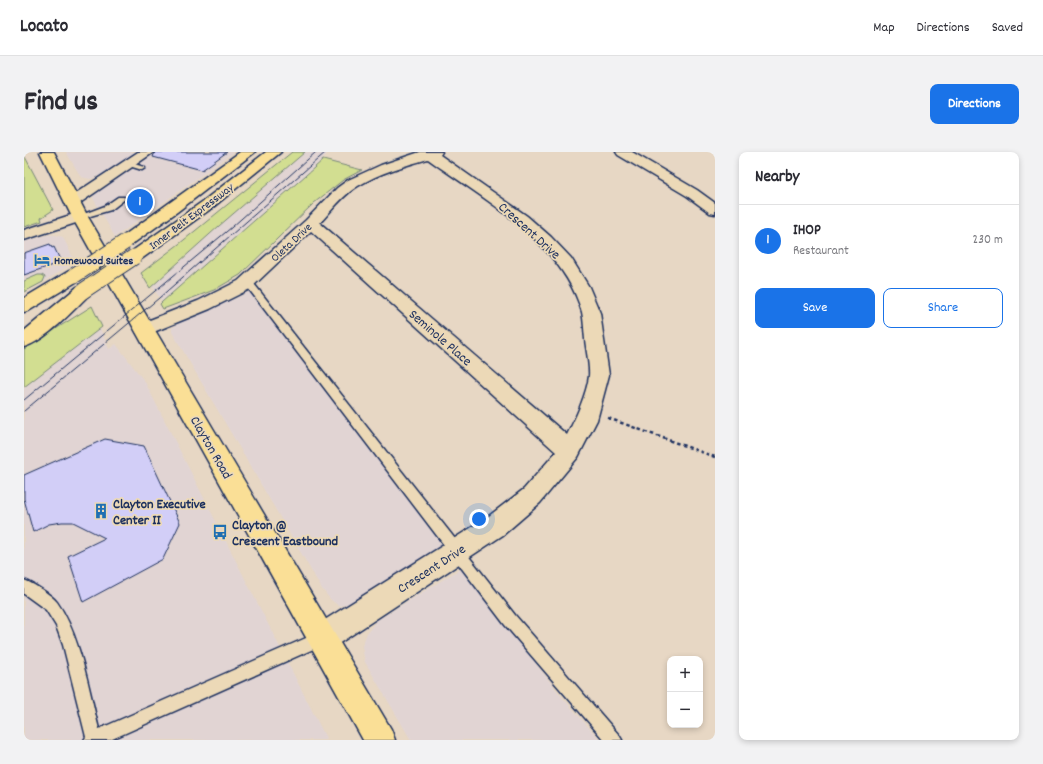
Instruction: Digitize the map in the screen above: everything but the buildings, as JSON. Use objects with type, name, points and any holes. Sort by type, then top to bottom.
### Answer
[{"type":"main road","name":"Inner Belt Expressway","points":[[24,306],[125,242],[248,152]]},
{"type":"main road","name":"Inner Belt Expressway","points":[[24,327],[83,291],[190,218],[274,152]]},
{"type":"main road","name":"Clayton Road","points":[[45,154],[380,740]]},
{"type":"main road","points":[[24,340],[40,329],[83,291]]},
{"type":"street","points":[[72,202],[147,152]]},
{"type":"street","points":[[623,152],[692,193],[715,210]]},
{"type":"street","name":"Oleta Drive","points":[[144,329],[204,306],[227,295],[248,282],[353,182],[378,171],[430,153]]},
{"type":"street","name":"Crescent Drive","points":[[322,638],[494,527],[532,496],[570,451],[586,420],[599,375],[591,313],[580,287],[565,262],[545,240],[522,219],[430,153]]},
{"type":"street","points":[[24,235],[80,217]]},
{"type":"street","name":"Seminole Place","points":[[311,223],[570,451]]},
{"type":"lane","points":[[128,164],[142,168]]},
{"type":"lane","points":[[80,217],[108,208],[121,199]]},
{"type":"lane","points":[[248,282],[510,620],[614,740]]},
{"type":"lane","points":[[24,586],[51,606],[61,622],[70,645],[93,739],[322,638]]},
{"type":"path","points":[[589,410],[715,458]]},
{"type":"shaded area","points":[[66,152],[139,152],[103,175],[90,179],[81,177]]},
{"type":"shaded area","points":[[157,152],[234,152],[115,237],[93,198],[94,195]]},
{"type":"shaded area","points":[[305,152],[329,152],[322,159],[323,160],[162,302],[152,286]]},
{"type":"shaded area","points":[[48,235],[63,237],[75,262],[43,282],[45,277],[42,275],[24,281],[24,242]]},
{"type":"shaded area","points":[[250,291],[445,546],[350,604],[339,606],[331,600],[322,589],[172,332],[172,328],[183,320]]},
{"type":"shaded area","points":[[100,328],[109,349],[116,344],[145,382],[327,740],[24,740],[24,387]]},
{"type":"shaded area","points":[[462,568],[561,696],[600,740],[411,740],[365,662],[362,646],[367,633],[377,620]]},
{"type":"green space","points":[[292,152],[305,152],[150,288],[141,273]]},
{"type":"green space","points":[[24,155],[53,210],[41,218],[42,221],[24,227]]},
{"type":"green space","points":[[323,160],[362,170],[343,180],[314,203],[240,275],[214,290],[163,309],[160,304],[162,302]]},
{"type":"green space","points":[[38,275],[45,277],[43,282],[24,292],[24,281]]},
{"type":"green space","points":[[92,306],[102,327],[24,387],[24,349]]},
{"type":"tram line","points":[[24,400],[232,227],[316,152]]},
{"type":"tram line","points":[[24,411],[159,298],[326,152]]},
{"type":"place","name":"IHOP","points":[[140,202]]},
{"type":"place","name":"Homewood Suites","points":[[42,260]]},
{"type":"place","name":"Clayton Executive Center II","points":[[101,511]]},
{"type":"place","name":"Clayton @ Crescent Eastbound","points":[[220,532]]}]
